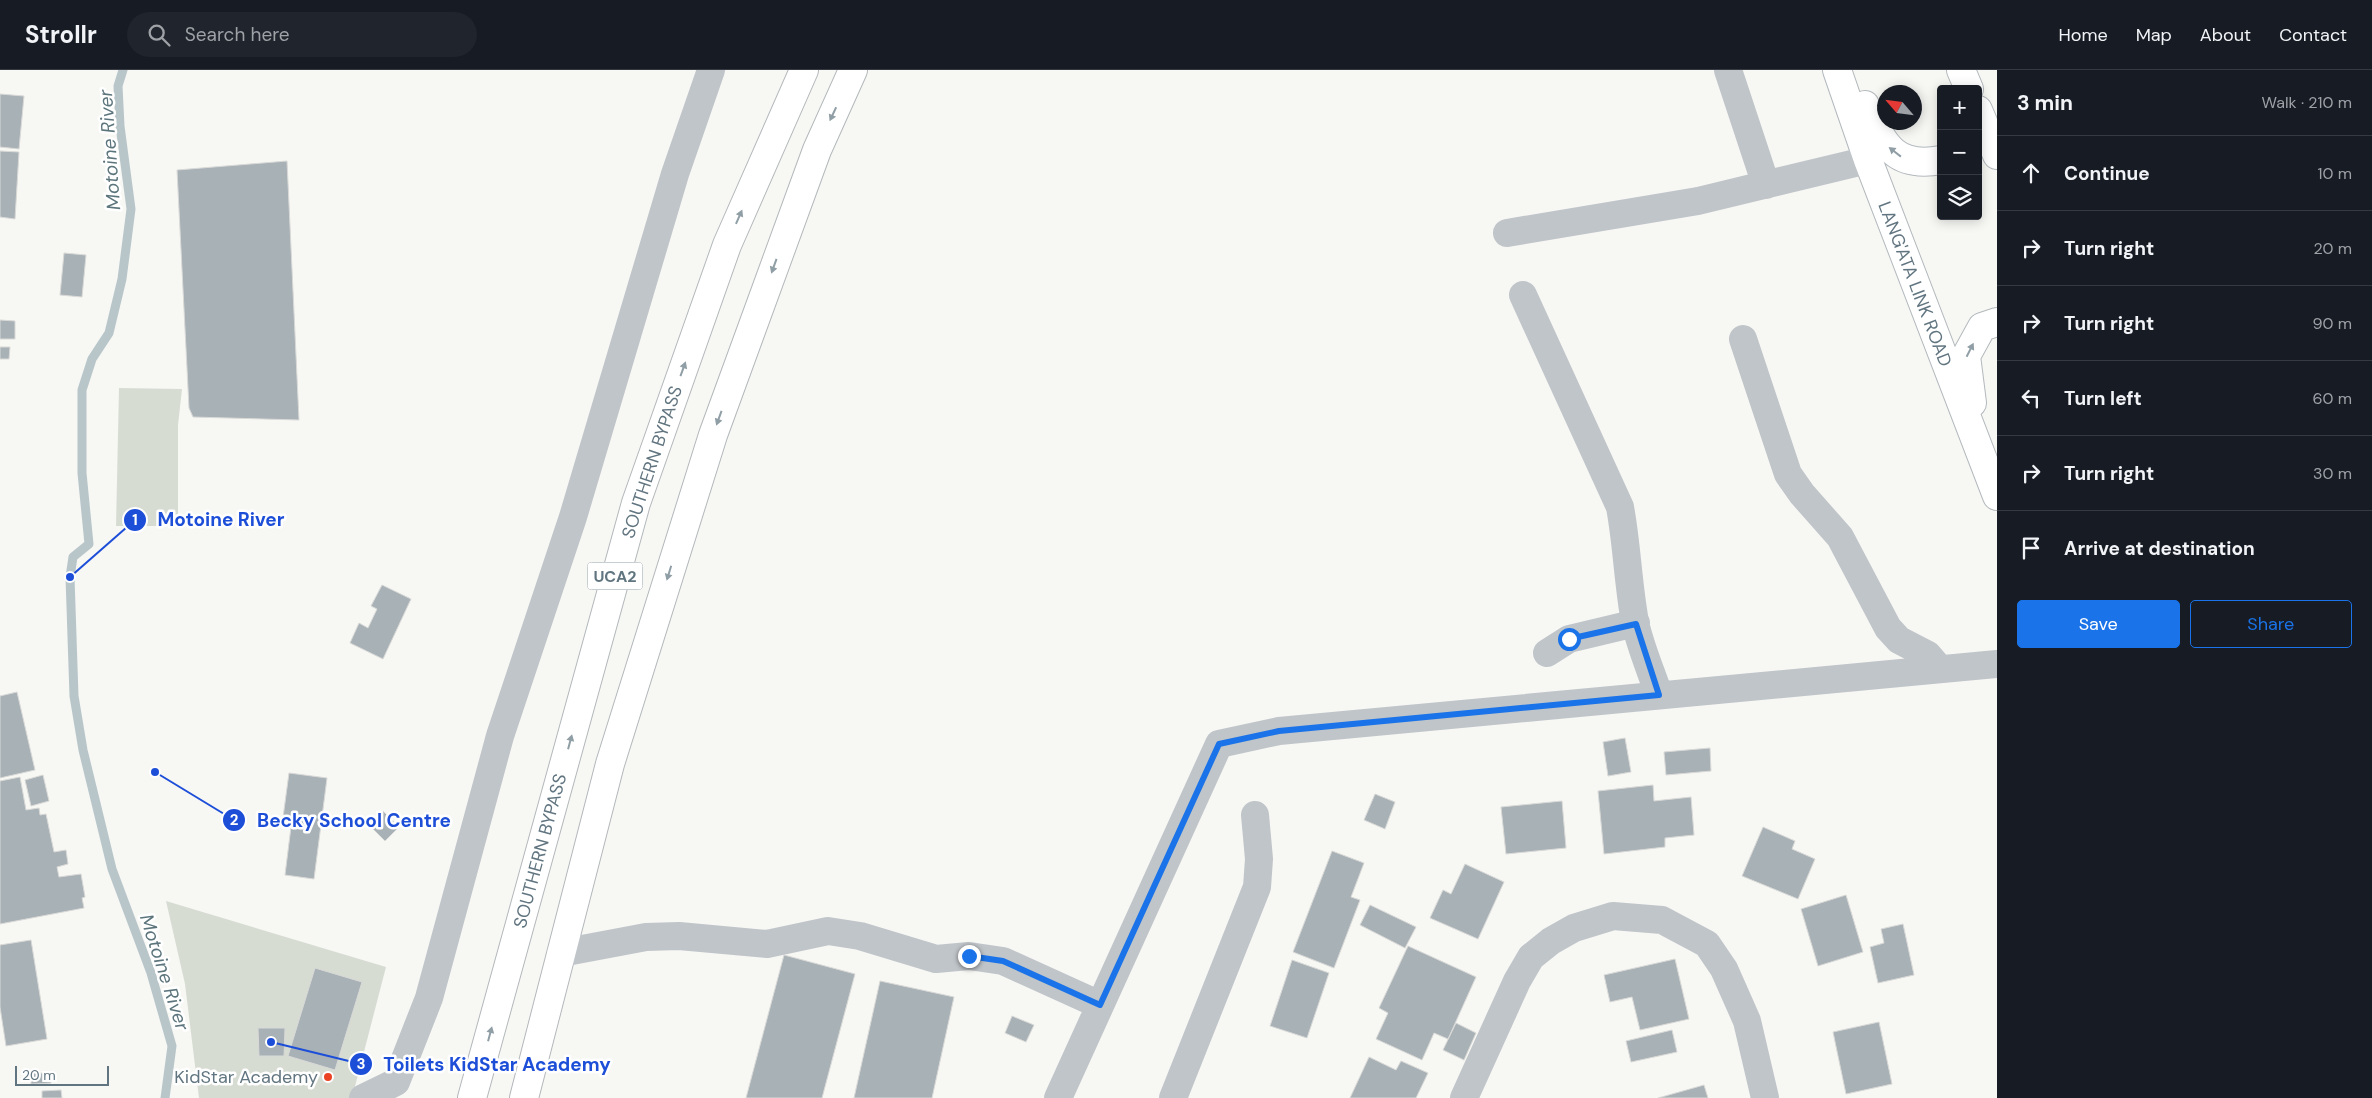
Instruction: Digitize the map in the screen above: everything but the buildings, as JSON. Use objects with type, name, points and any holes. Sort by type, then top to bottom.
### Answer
[{"type":"main road","name":"SOUTHERN BYPASS","points":[[472,1098],[636,503],[727,245],[804,70]]},
{"type":"main road","name":"UCA2","points":[[524,1098],[610,764],[713,435],[817,150],[853,70]]},
{"type":"main road","name":"LANG'ATA LINK ROAD","points":[[1837,70],[1868,160],[1997,496]]},
{"type":"main road","points":[[1849,70],[1883,143],[1904,159],[1926,163],[1937,161]]},
{"type":"main road","points":[[1945,70],[1950,85]]},
{"type":"main road","points":[[1961,70],[1967,85]]},
{"type":"main road","points":[[1982,119],[1997,154]]},
{"type":"main road","points":[[1978,449],[1966,356],[1982,328],[1997,322]]},
{"type":"street","points":[[363,1098],[396,1082],[429,998],[500,736],[573,517],[675,174],[712,70]]},
{"type":"street","points":[[1728,70],[1766,185]]},
{"type":"street","points":[[1507,233],[1698,200],[1868,160]]},
{"type":"street","points":[[1523,295],[1620,507],[1626,538],[1628,580],[1636,624],[1659,695]]},
{"type":"street","points":[[1743,339],[1788,474],[1802,494],[1840,537],[1888,628],[1899,640],[1928,655],[1940,669]]},
{"type":"street","points":[[1547,653],[1569,639],[1636,624]]},
{"type":"street","points":[[1058,1098],[1219,744],[1279,731],[1997,664]]},
{"type":"street","points":[[1172,1098],[1257,887],[1258,859],[1255,815]]},
{"type":"street","points":[[1464,1098],[1517,981],[1531,957],[1551,941],[1574,928],[1613,916],[1662,920],[1707,944],[1724,969],[1747,1021],[1764,1098]]},
{"type":"street","points":[[561,953],[646,937],[679,936],[767,944],[828,931],[860,936],[936,959],[969,956],[1003,961],[1100,1005]]},
{"type":"shaded area","points":[[119,388],[182,389],[178,425],[178,526],[116,526]]},
{"type":"shaded area","points":[[166,901],[386,967],[352,1098],[199,1098],[185,984]]},
{"type":"waterway","name":"Motoine River","points":[[123,70],[118,86],[120,126],[131,209],[122,279],[109,333],[92,359],[82,390],[82,473],[89,544],[73,557],[70,577],[74,696],[83,750],[112,869],[151,973],[172,1046],[165,1098]]},
{"type":"place","name":"Motoine River","points":[[70,577]]},
{"type":"place","name":"Becky School Centre","points":[[155,772]]},
{"type":"place","name":"Toilets KidStar Academy","points":[[271,1042]]},
{"type":"place","name":"KidStar Academy","points":[[328,1077]]},
{"type":"route","points":[[969,956],[1003,961],[1100,1005],[1219,744],[1279,731],[1659,695],[1636,624],[1569,639]]}]
